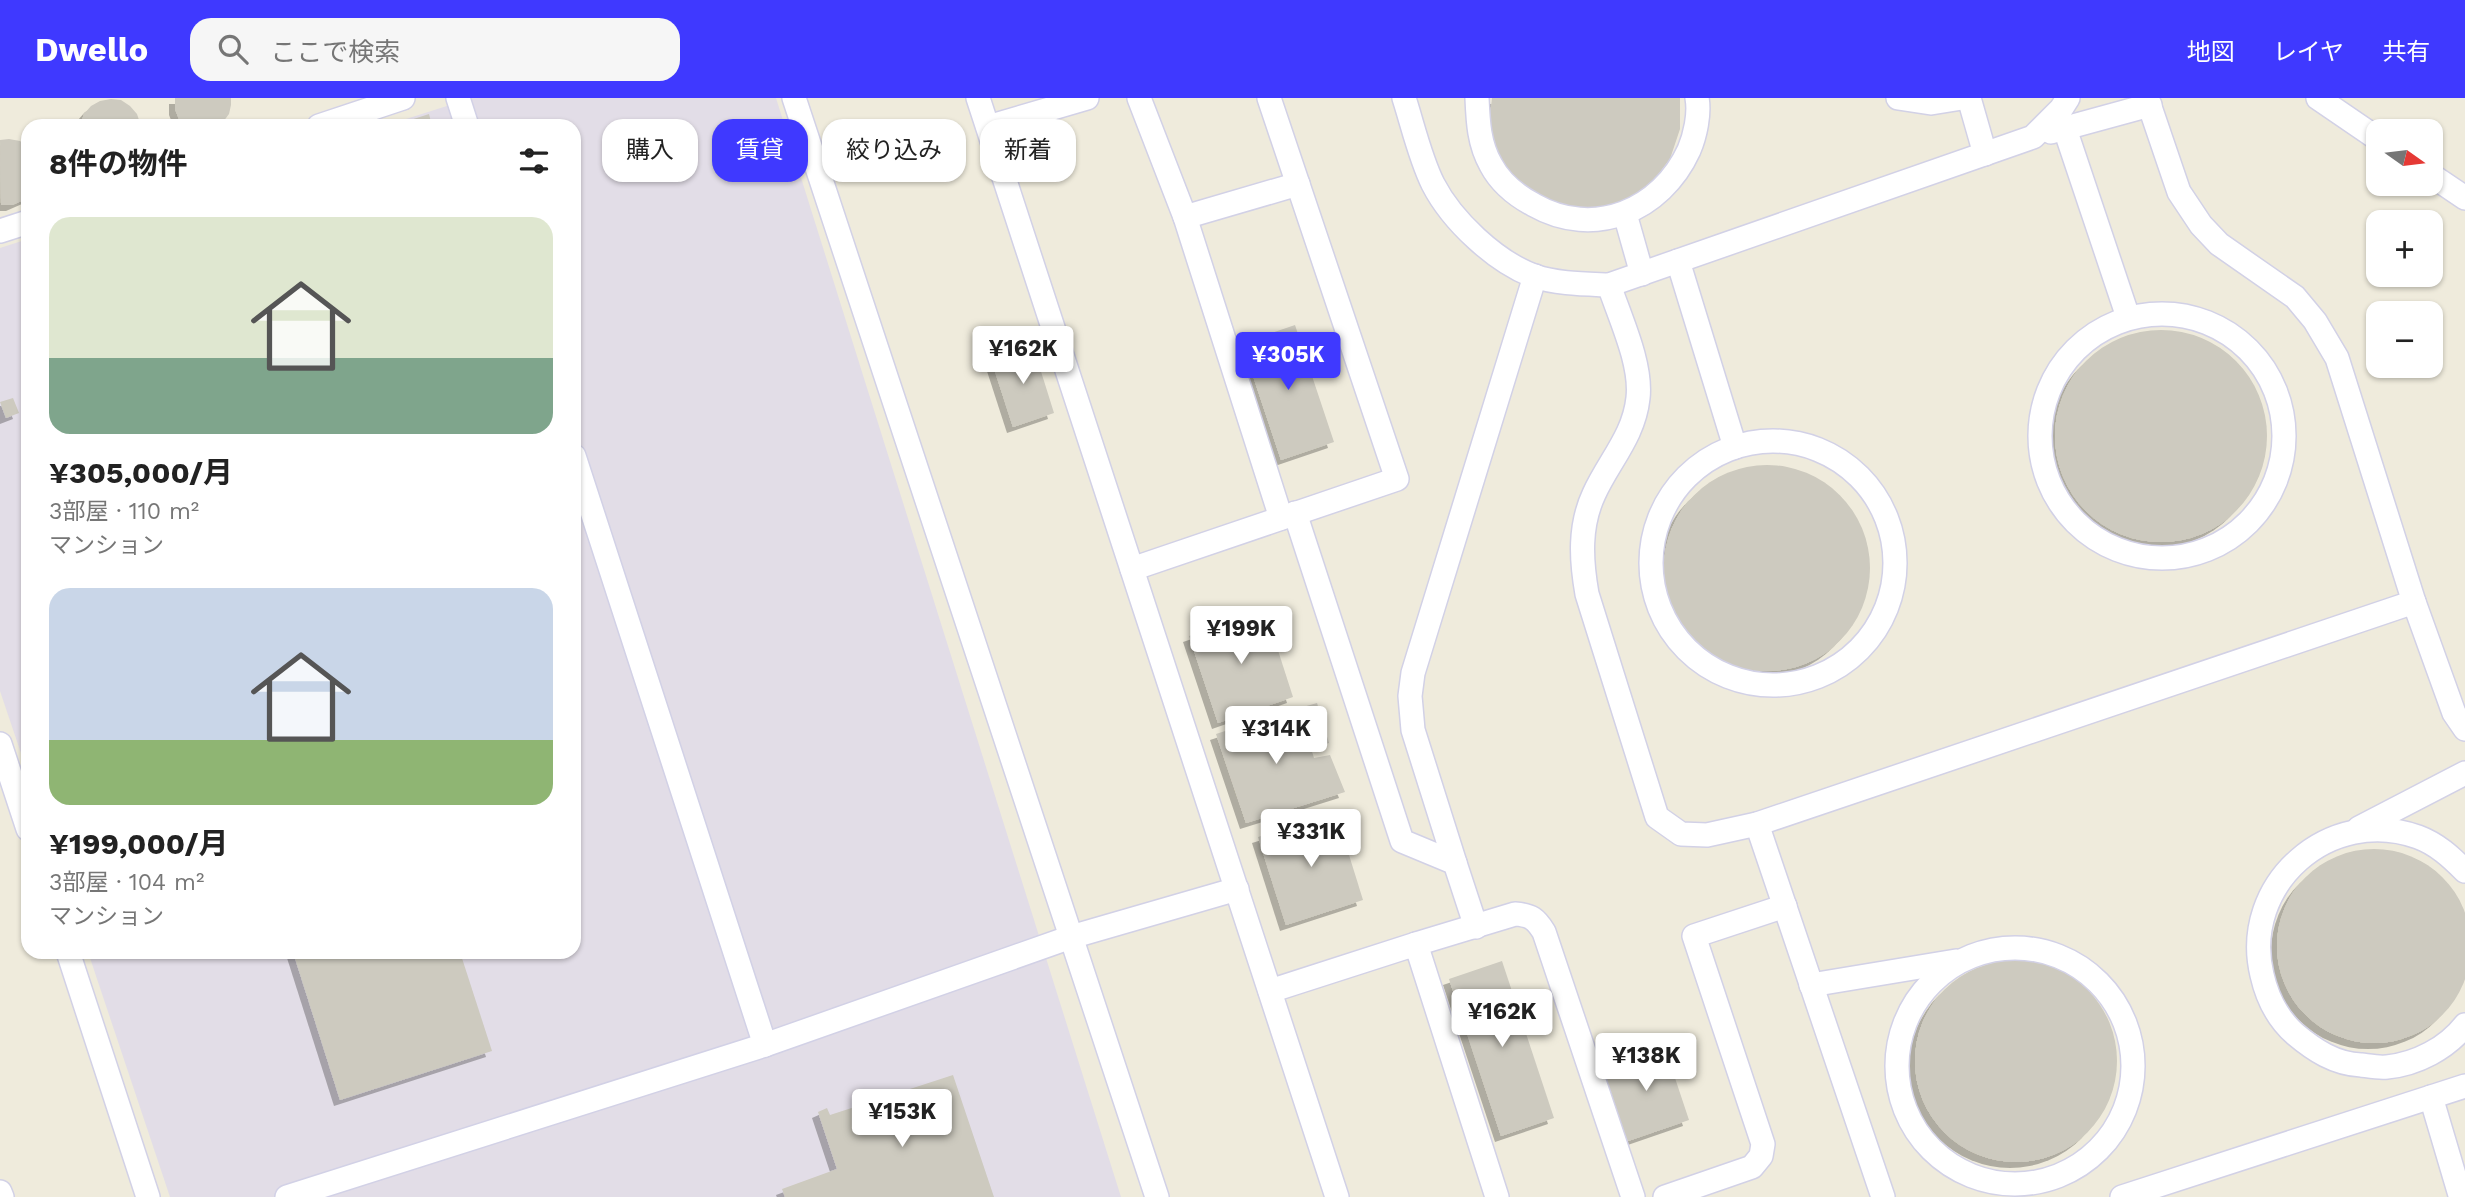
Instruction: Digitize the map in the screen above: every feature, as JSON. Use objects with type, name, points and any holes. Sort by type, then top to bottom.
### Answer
[{"type":"lane","points":[[340,119],[404,98]]},
{"type":"lane","points":[[458,98],[465,119]]},
{"type":"lane","points":[[794,98],[1157,1197]]},
{"type":"lane","points":[[978,98],[985,119]]},
{"type":"lane","points":[[1015,119],[1087,98]]},
{"type":"lane","points":[[1139,98],[1185,217],[1402,841],[1455,863]]},
{"type":"lane","points":[[1132,569],[1397,479],[1269,98]]},
{"type":"lane","points":[[1404,98],[1434,184],[1460,222],[1496,255],[1535,276],[1580,284],[1609,285],[2033,137],[2148,102],[2179,192],[2201,225],[2218,244],[2295,297],[2315,321],[2337,358],[2414,602],[2454,713],[2465,729]]},
{"type":"lane","points":[[1477,98],[1478,131],[1492,166],[1517,195],[1550,214],[1587,220],[1625,214],[1656,197],[1679,171],[1694,138],[1697,98]]},
{"type":"lane","points":[[1898,98],[1931,103],[1962,98]]},
{"type":"lane","points":[[1969,98],[1985,154]]},
{"type":"lane","points":[[2033,137],[2062,109],[2068,98]]},
{"type":"lane","points":[[2318,98],[2366,131]]},
{"type":"lane","points":[[2065,129],[2128,317]]},
{"type":"lane","points":[[1006,182],[1337,1197]]},
{"type":"lane","points":[[2443,183],[2465,198]]},
{"type":"lane","points":[[1185,217],[1298,184]]},
{"type":"lane","points":[[1625,214],[1642,274]]},
{"type":"lane","points":[[0,231],[21,224]]},
{"type":"lane","points":[[1678,261],[1735,447]]},
{"type":"lane","points":[[1476,926],[1413,730],[1410,696],[1413,673],[1535,276]]},
{"type":"lane","points":[[1609,285],[1636,368],[1639,396],[1633,427],[1594,494],[1585,522],[1581,560],[1587,594],[1657,817],[1681,834],[1707,835],[1757,824],[2414,602]]},
{"type":"lane","points":[[2151,314],[2189,316],[2224,330],[2254,355],[2274,387],[2284,424],[2281,463],[2267,499],[2243,528],[2210,549],[2173,559],[2135,556],[2099,542],[2069,517],[2049,485],[2039,447],[2042,408],[2057,373],[2081,344],[2128,317],[2151,314]]},
{"type":"lane","points":[[1762,440],[1800,442],[1836,456],[1865,481],[1886,513],[1895,550],[1893,589],[1879,625],[1854,655],[1822,676],[1784,685],[1746,683],[1710,668],[1680,644],[1660,611],[1651,573],[1653,535],[1668,499],[1692,470],[1725,449],[1735,447],[1762,440]]},
{"type":"lane","points":[[581,478],[765,1045]]},
{"type":"lane","points":[[0,744],[21,808]]},
{"type":"lane","points":[[2465,773],[2353,832],[2322,843],[2294,862],[2274,889],[2261,920],[2258,957],[2266,994],[2286,1026],[2315,1051],[2350,1065],[2387,1067],[2424,1058],[2455,1037],[2465,1025]]},
{"type":"lane","points":[[1757,824],[1883,1197]]},
{"type":"lane","points":[[2353,832],[2386,830],[2419,837],[2448,853],[2465,871]]},
{"type":"lane","points":[[287,1197],[765,1045],[1071,937],[1237,889]]},
{"type":"lane","points":[[1665,1197],[1752,1167],[1761,1156],[1763,1144],[1694,936],[1785,905]]},
{"type":"lane","points":[[1270,990],[1515,914],[1527,915],[1536,920],[1544,932],[1633,1197]]},
{"type":"lane","points":[[1416,944],[1497,1197]]},
{"type":"lane","points":[[1811,985],[1961,960],[1992,949],[2026,947],[2058,955],[2087,971],[2110,995],[2126,1024],[2134,1056],[2132,1090],[2118,1125],[2095,1154],[2063,1175],[2026,1185],[1989,1182],[1977,1178],[1954,1168],[1925,1144],[1906,1111],[1897,1075],[1900,1037],[1913,1006],[1934,980],[1961,960]]},
{"type":"lane","points":[[70,959],[148,1197]]},
{"type":"lane","points":[[2122,1197],[2465,1086]]},
{"type":"lane","points":[[2431,1097],[2460,1195]]},
{"type":"shaded area","points":[[472,98],[776,98],[783,119],[712,119],[712,182],[802,182],[1121,1197],[170,1197],[90,959],[581,959],[581,119],[406,119]]},
{"type":"shaded area","points":[[21,241],[21,753],[0,691],[0,248]]},
{"type":"building","points":[[175,98],[231,98],[229,114],[225,119],[179,119]]},
{"type":"building","points":[[1492,98],[1680,98],[1680,129],[1670,159],[1651,184],[1625,202],[1595,210],[1564,208],[1535,196],[1511,175],[1495,148],[1490,116]]},
{"type":"building","points":[[121,100],[130,106],[139,119],[82,119],[91,106],[100,101]]},
{"type":"building","points":[[429,114],[430,119],[414,119]]},
{"type":"building","points":[[0,140],[21,142],[21,201],[12,205],[1,205]]},
{"type":"building","points":[[1295,325],[1334,442],[1281,460],[1242,343]]},
{"type":"building","points":[[2161,330],[2182,332],[2201,338],[2236,361],[2259,396],[2265,415],[2265,457],[2259,476],[2236,511],[2201,534],[2182,540],[2161,542],[2140,540],[2121,534],[2086,511],[2063,476],[2057,457],[2055,436],[2057,415],[2063,396],[2086,361],[2121,338],[2140,332]]},
{"type":"building","points":[[1033,346],[1054,413],[1013,427],[991,359]]},
{"type":"building","points":[[13,398],[19,413],[6,418],[0,402]]},
{"type":"building","points":[[1767,465],[1806,473],[1824,482],[1840,495],[1853,511],[1862,529],[1870,568],[1862,607],[1853,625],[1840,641],[1824,654],[1806,663],[1767,671],[1728,663],[1710,654],[1694,641],[1681,625],[1672,607],[1664,568],[1672,529],[1681,511],[1694,495],[1710,482],[1728,473]]},
{"type":"building","points":[[1265,610],[1293,697],[1218,723],[1189,636]]},
{"type":"building","points":[[1317,703],[1329,743],[1315,747],[1303,707]]},
{"type":"building","points":[[1298,707],[1314,758],[1330,755],[1345,792],[1246,823],[1216,734]]},
{"type":"building","points":[[1336,813],[1363,900],[1286,925],[1258,837]]},
{"type":"building","points":[[2374,849],[2411,856],[2443,877],[2464,909],[2464,983],[2443,1015],[2411,1036],[2374,1043],[2337,1036],[2305,1015],[2284,983],[2277,946],[2284,909],[2305,877],[2337,856]]},
{"type":"building","points":[[295,959],[462,959],[492,1051],[340,1100]]},
{"type":"building","points":[[2016,960],[2055,968],[2072,977],[2087,990],[2100,1005],[2109,1022],[2117,1061],[2109,1100],[2100,1117],[2087,1132],[2072,1145],[2055,1154],[2016,1162],[1977,1154],[1960,1145],[1945,1132],[1932,1117],[1923,1100],[1915,1061],[1923,1022],[1932,1005],[1945,990],[1960,977],[1977,968]]},
{"type":"building","points":[[1502,961],[1554,1118],[1501,1136],[1449,979]]},
{"type":"building","points":[[1664,1045],[1689,1120],[1628,1141],[1603,1066]]},
{"type":"building","points":[[953,1075],[994,1197],[785,1197],[782,1189],[837,1169],[818,1112],[827,1108],[830,1115]]}]
